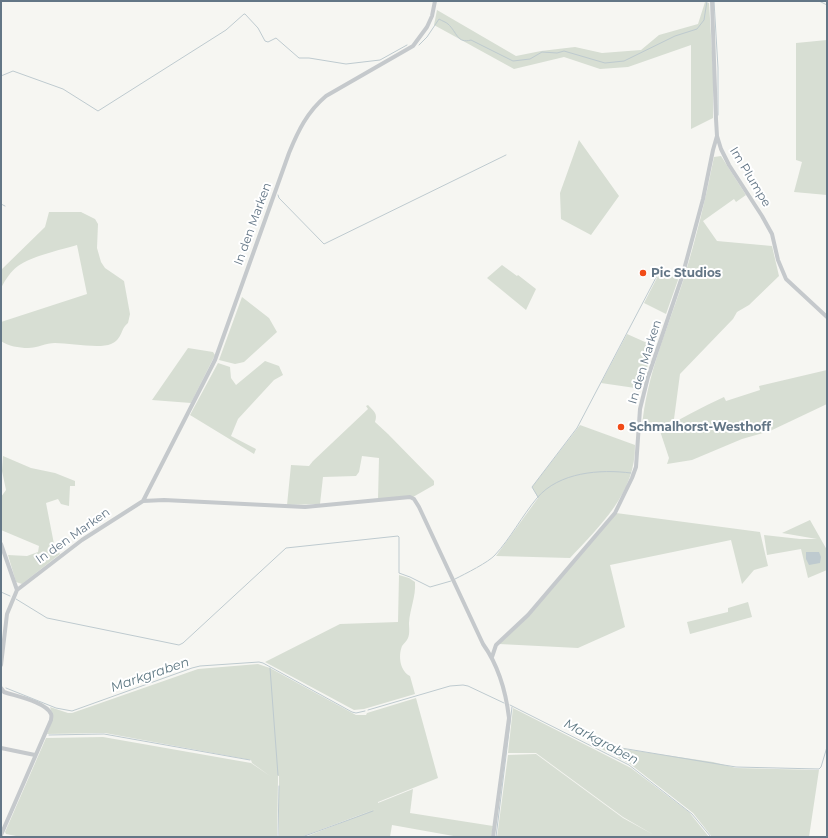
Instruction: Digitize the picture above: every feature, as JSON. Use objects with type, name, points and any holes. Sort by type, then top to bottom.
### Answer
[{"type":"street","name":"In den Marken","points":[[143,501],[215,360],[289,153],[302,123],[326,96],[413,46],[427,28],[432,16],[435,1]]},
{"type":"street","name":"Im Plumpe","points":[[712,1],[717,136],[721,149],[729,165],[772,234],[778,260],[786,279],[827,317]]},
{"type":"street","name":"In den Marken","points":[[492,657],[496,645],[528,615],[615,513],[632,478],[636,467],[640,409],[648,376],[682,277],[703,199],[717,136]]},
{"type":"street","points":[[713,150],[721,149]]},
{"type":"street","name":"In den Marken","points":[[17,590],[82,540],[143,501],[164,500],[304,507],[410,498],[414,499],[419,506],[484,644],[492,657]]},
{"type":"street","points":[[1,544],[17,590],[7,614],[1,665]]},
{"type":"street","points":[[484,644],[496,645]]},
{"type":"street","points":[[492,657],[506,700],[509,718],[493,837]]},
{"type":"street","points":[[1,688],[4,692],[46,708],[51,714],[51,720],[1,835]]},
{"type":"street","points":[[1,748],[35,755]]},
{"type":"shaded area","points":[[705,2],[709,3],[713,68],[713,118],[691,129],[691,45],[628,67],[600,69],[564,57],[514,69],[434,25],[437,10],[516,56],[575,47],[602,53],[641,50],[659,35],[698,24]]},
{"type":"shaded area","points":[[827,40],[827,195],[794,192],[802,162],[796,160],[796,43]]},
{"type":"shaded area","points":[[579,140],[619,196],[591,235],[561,219],[560,193]]},
{"type":"shaded area","points":[[721,156],[746,195],[736,202],[734,199],[703,221],[717,241],[772,246],[779,276],[749,305],[737,312],[733,319],[680,374],[674,419],[660,428],[642,428],[648,390],[658,352],[684,278],[697,233],[714,157]]},
{"type":"shaded area","points":[[49,212],[81,212],[95,219],[98,224],[97,248],[101,262],[105,268],[124,281],[130,314],[128,323],[125,325],[120,337],[111,344],[92,346],[55,343],[21,348],[1,341],[1,322],[87,294],[77,245],[24,262],[13,271],[1,288],[1,270],[45,227]]},
{"type":"shaded area","points":[[502,265],[536,289],[526,310],[487,278]]},
{"type":"shaded area","points":[[661,270],[677,278],[678,280],[666,314],[644,303]]},
{"type":"shaded area","points":[[242,297],[269,318],[277,332],[244,362],[235,364],[219,360]]},
{"type":"shaded area","points":[[627,334],[654,346],[642,389],[601,383]]},
{"type":"shaded area","points":[[188,348],[213,352],[215,355],[191,403],[152,400]]},
{"type":"shaded area","points":[[265,361],[279,366],[283,375],[274,380],[238,419],[231,436],[256,449],[254,454],[190,415],[218,363],[230,367],[231,378],[236,385]]},
{"type":"shaded area","points":[[827,370],[827,404],[770,431],[742,439],[692,460],[667,464],[669,458],[660,431],[668,426],[724,397],[726,401],[760,390],[759,386]]},
{"type":"shaded area","points":[[368,405],[376,415],[375,422],[434,481],[434,485],[413,497],[378,499],[379,458],[362,456],[359,472],[356,476],[323,477],[320,504],[287,505],[291,465],[309,466],[368,409],[366,406]]},
{"type":"shaded area","points":[[580,425],[635,445],[634,462],[623,493],[604,521],[570,558],[496,556],[538,498],[532,487]]},
{"type":"shaded area","points":[[3,456],[31,468],[55,473],[75,481],[75,486],[70,486],[69,506],[61,504],[58,499],[46,503],[54,544],[60,554],[22,584],[16,582],[8,555],[27,556],[38,552],[39,546],[1,530],[1,497],[6,490],[2,471]]},
{"type":"shaded area","points":[[616,513],[760,532],[768,566],[754,570],[742,584],[731,540],[610,565],[625,627],[578,648],[499,644],[528,617]]},
{"type":"shaded area","points":[[810,520],[827,550],[827,570],[808,578],[801,549],[767,555],[764,535],[800,539],[817,539],[782,533]]},
{"type":"shaded area","points":[[806,552],[819,552],[821,557],[820,563],[809,565],[806,559]]},
{"type":"shaded area","points":[[399,575],[409,578],[415,582],[415,593],[409,623],[409,635],[402,646],[400,659],[404,671],[410,676],[415,694],[364,709],[354,710],[265,662],[340,624],[398,622]]},
{"type":"shaded area","points":[[748,602],[752,617],[690,634],[687,622],[728,612],[728,608]]},
{"type":"shaded area","points":[[258,664],[270,668],[356,715],[366,715],[367,713],[416,698],[438,778],[378,803],[413,789],[410,813],[493,826],[491,837],[459,837],[392,825],[390,837],[305,837],[376,809],[301,837],[279,837],[279,776],[277,837],[21,837],[6,834],[5,832],[46,738],[103,737],[251,763],[270,776],[252,763],[251,760],[105,733],[47,734],[52,717],[50,707],[72,713],[198,669]]},
{"type":"shaded area","points":[[513,708],[631,768],[689,812],[709,837],[497,837],[508,755],[536,754],[623,818],[654,835],[623,817],[536,753],[508,753]]},
{"type":"shaded area","points":[[603,746],[713,762],[736,768],[819,770],[809,837],[712,837],[693,813],[630,764],[598,747]]},
{"type":"waterway","points":[[419,45],[427,37],[439,19],[448,24],[460,39],[466,41],[471,40],[513,61],[530,59],[542,52],[557,53],[564,51],[605,63],[624,61],[675,36],[697,29],[704,20],[707,1]]},
{"type":"waterway","points":[[714,1],[718,68],[718,115]]},
{"type":"waterway","points":[[819,1],[827,5]]},
{"type":"waterway","points":[[1,76],[13,71],[63,89],[98,111],[226,30],[244,14],[258,28],[265,41],[268,42],[276,38],[299,58],[309,58],[346,64],[380,60],[407,45]]},
{"type":"waterway","points":[[278,195],[279,198],[324,244],[506,155]]},
{"type":"waterway","points":[[1,204],[5,206]]},
{"type":"waterway","points":[[538,497],[532,487],[577,428],[660,270]]},
{"type":"waterway","points":[[455,579],[492,558],[506,542],[526,512],[546,489],[568,478],[581,474],[593,472],[631,473]]},
{"type":"waterway","points":[[16,599],[47,618],[179,645],[183,643],[286,548],[398,536],[399,573],[430,587],[451,581]]},
{"type":"waterway","points":[[1,592],[10,596]]},
{"type":"waterway","name":"Markgraben","points":[[6,688],[56,708],[72,711],[192,668],[200,666],[259,662],[352,712],[356,713],[365,711]]},
{"type":"waterway","points":[[270,668],[278,775]]},
{"type":"waterway","name":"Markgraben","points":[[368,710],[450,686],[463,685],[504,703]]},
{"type":"waterway","name":"Markgraben","points":[[510,705],[629,765],[692,814],[711,837]]},
{"type":"waterway","points":[[496,837],[512,707]]},
{"type":"waterway","points":[[49,735],[104,734],[250,760]]},
{"type":"waterway","points":[[594,747],[603,745],[736,767],[819,769],[827,747]]},
{"type":"waterway","points":[[278,837],[279,786]]},
{"type":"waterway","points":[[302,837],[373,811]]},
{"type":"place","name":"Pic Studios","points":[[643,273]]},
{"type":"place","name":"Schmalhorst-Westhoff","points":[[621,427]]}]
